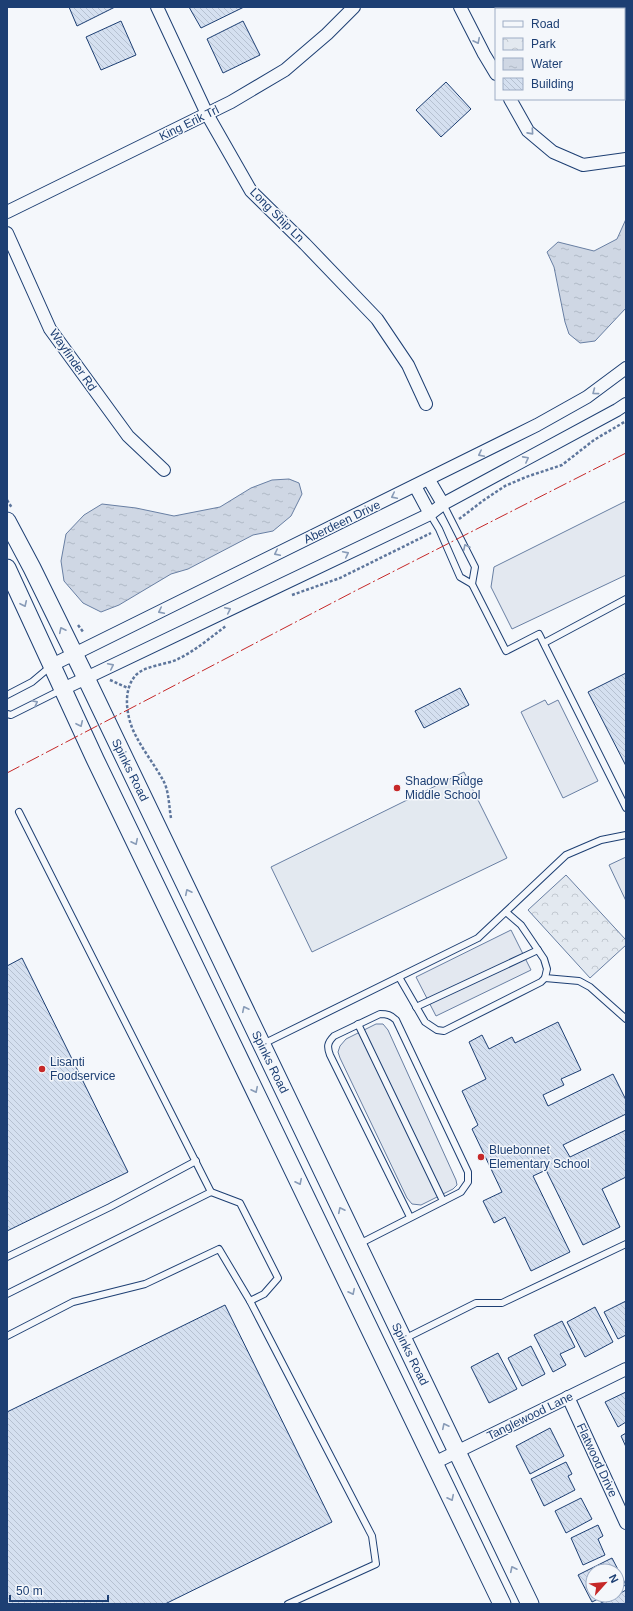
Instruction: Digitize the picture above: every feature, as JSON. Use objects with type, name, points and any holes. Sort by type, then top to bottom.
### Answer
[{"type":"main road","name":"Spinks Road","points":[[7,521],[32,568],[86,678],[530,1604]]},
{"type":"main road","points":[[7,568],[63,689],[502,1604]]},
{"type":"main road","points":[[238,1055],[261,1044]]},
{"type":"main road","points":[[335,1256],[358,1245]]},
{"type":"street","name":"Long Ship Ln","points":[[157,7],[207,114],[251,191],[305,244],[377,319],[408,365],[426,404]]},
{"type":"street","name":"King Erik Trl","points":[[7,212],[231,102],[285,70],[327,34],[354,7]]},
{"type":"street","points":[[462,7],[484,54],[495,72]]},
{"type":"street","points":[[511,100],[528,131],[553,152],[583,165],[626,159]]},
{"type":"street","name":"Wayfinder Rd","points":[[7,233],[50,328],[128,436],[164,470]]},
{"type":"street","name":"Aberdeen Drive","points":[[52,665],[429,480],[537,425],[587,397],[626,368]]},
{"type":"street","points":[[63,689],[430,514],[443,504],[626,404]]},
{"type":"street","points":[[429,480],[443,504]]},
{"type":"street","points":[[415,486],[430,514]]},
{"type":"street","name":"Tanglewood Lane","points":[[434,1463],[626,1369]]},
{"type":"street","name":"Flatwood Drive","points":[[568,1397],[626,1523]]},
{"type":"lane","points":[[443,504],[475,567],[472,584]]},
{"type":"lane","points":[[430,514],[439,530],[460,578],[472,584],[506,651],[539,634],[626,808]]},
{"type":"lane","points":[[544,643],[626,599]]},
{"type":"lane","points":[[7,695],[32,682],[52,665]]},
{"type":"lane","points":[[7,714],[12,715],[63,689]]},
{"type":"lane","points":[[19,812],[211,1192],[240,1203],[278,1278],[264,1294],[250,1301]]},
{"type":"lane","points":[[261,1044],[478,938],[566,854],[601,840],[626,835]]},
{"type":"lane","points":[[506,912],[521,925],[544,959],[547,969],[545,978]]},
{"type":"lane","points":[[416,1007],[538,950]]},
{"type":"lane","points":[[399,977],[425,1022],[437,1030],[444,1031],[534,986],[545,978],[579,981],[590,987],[626,1019]]},
{"type":"lane","points":[[358,1245],[461,1192],[466,1187],[468,1182],[468,1172],[396,1020],[393,1016],[380,1014],[334,1036],[329,1041],[328,1047],[410,1217]]},
{"type":"lane","points":[[358,1024],[443,1201]]},
{"type":"lane","points":[[7,1257],[110,1207],[196,1162]]},
{"type":"lane","points":[[7,1294],[211,1192]]},
{"type":"lane","points":[[403,1339],[476,1303],[502,1303],[626,1244]]},
{"type":"lane","points":[[7,1336],[73,1302],[145,1284],[219,1249],[250,1301],[372,1536],[376,1564],[288,1604]]},
{"type":"path","points":[[453,522],[505,486],[526,477],[562,466],[594,440],[626,421]]},
{"type":"path","points":[[286,598],[340,578],[439,530]]},
{"type":"path","points":[[171,824],[165,784],[136,738],[131,724],[127,706],[128,688],[136,675],[150,667],[162,665],[179,659],[230,624]]},
{"type":"path","points":[[110,680],[128,688]]},
{"type":"green space","points":[[464,772],[507,858],[312,952],[271,867]]},
{"type":"green space","points":[[566,875],[626,940],[626,945],[590,978],[528,910]]},
{"type":"shaded area","points":[[626,501],[626,575],[512,629],[491,587],[494,567]]},
{"type":"shaded area","points":[[545,700],[548,705],[558,700],[598,781],[563,798],[521,712]]},
{"type":"shaded area","points":[[626,857],[626,901],[609,865]]},
{"type":"shaded area","points":[[511,930],[531,970],[436,1016],[416,977]]},
{"type":"shaded area","points":[[376,1024],[383,1024],[388,1030],[456,1180],[457,1185],[453,1189],[421,1205],[412,1204],[407,1198],[338,1052],[340,1046],[346,1039]]},
{"type":"water","points":[[626,219],[626,308],[595,341],[580,343],[569,334],[565,322],[554,267],[547,252],[558,242],[594,251],[617,239]]},
{"type":"water","points":[[289,479],[299,483],[302,494],[291,516],[273,531],[253,535],[188,569],[171,574],[119,605],[101,612],[83,603],[64,581],[61,561],[66,534],[84,515],[102,504],[136,508],[174,516],[220,507],[251,488],[272,480]]},
{"type":"building","points":[[69,7],[115,7],[77,26]]},
{"type":"building","points":[[189,7],[244,7],[201,28]]},
{"type":"building","points":[[121,21],[136,55],[101,70],[86,37]]},
{"type":"building","points":[[243,21],[260,55],[223,73],[207,39]]},
{"type":"building","points":[[446,82],[471,109],[441,137],[416,110]]},
{"type":"building","points":[[626,673],[626,766],[588,692]]},
{"type":"building","points":[[460,688],[469,705],[424,728],[415,711]]},
{"type":"building","name":"Lisanti Foodservice","points":[[22,958],[128,1172],[7,1231],[7,966]]},
{"type":"building","name":"Bluebonnet Elementary School","points":[[558,1022],[581,1070],[561,1079],[564,1085],[543,1095],[548,1106],[613,1074],[626,1100],[626,1114],[563,1145],[570,1157],[626,1130],[626,1177],[602,1189],[620,1227],[583,1245],[546,1170],[533,1176],[570,1252],[531,1271],[505,1217],[494,1223],[483,1201],[502,1192],[472,1129],[478,1125],[462,1091],[486,1079],[469,1042],[482,1035],[489,1049],[512,1037],[515,1043]]},
{"type":"building","points":[[626,1301],[626,1335],[618,1339],[604,1312]]},
{"type":"building","points":[[225,1305],[332,1522],[165,1604],[7,1604],[7,1412]]},
{"type":"building","points":[[595,1307],[613,1342],[585,1357],[567,1322]]},
{"type":"building","points":[[562,1321],[575,1347],[560,1354],[566,1365],[553,1372],[534,1335]]},
{"type":"building","points":[[531,1346],[545,1374],[522,1386],[508,1358]]},
{"type":"building","points":[[498,1353],[517,1389],[489,1403],[471,1367]]},
{"type":"building","points":[[626,1392],[626,1422],[618,1427],[605,1402]]},
{"type":"building","points":[[550,1428],[564,1456],[530,1474],[516,1446]]},
{"type":"building","points":[[626,1433],[626,1447],[621,1436]]},
{"type":"building","points":[[566,1462],[572,1474],[568,1476],[575,1490],[544,1506],[531,1479]]},
{"type":"building","points":[[581,1498],[592,1519],[566,1533],[555,1511]]},
{"type":"building","points":[[598,1525],[603,1536],[598,1539],[605,1555],[583,1565],[571,1538]]},
{"type":"building","points":[[612,1558],[615,1563],[602,1563]]},
{"type":"building","points":[[585,1572],[585,1588],[578,1575]]},
{"type":"building","points":[[625,1591],[626,1604],[599,1604],[625,1603]]},
{"type":"power","points":[[7,773],[355,591],[626,453]]},
{"type":"place","name":"Shadow Ridge Middle School","points":[[397,788]]},
{"type":"place","name":"Lisanti Foodservice","points":[[42,1069]]},
{"type":"place","name":"Bluebonnet Elementary School","points":[[481,1157]]}]
